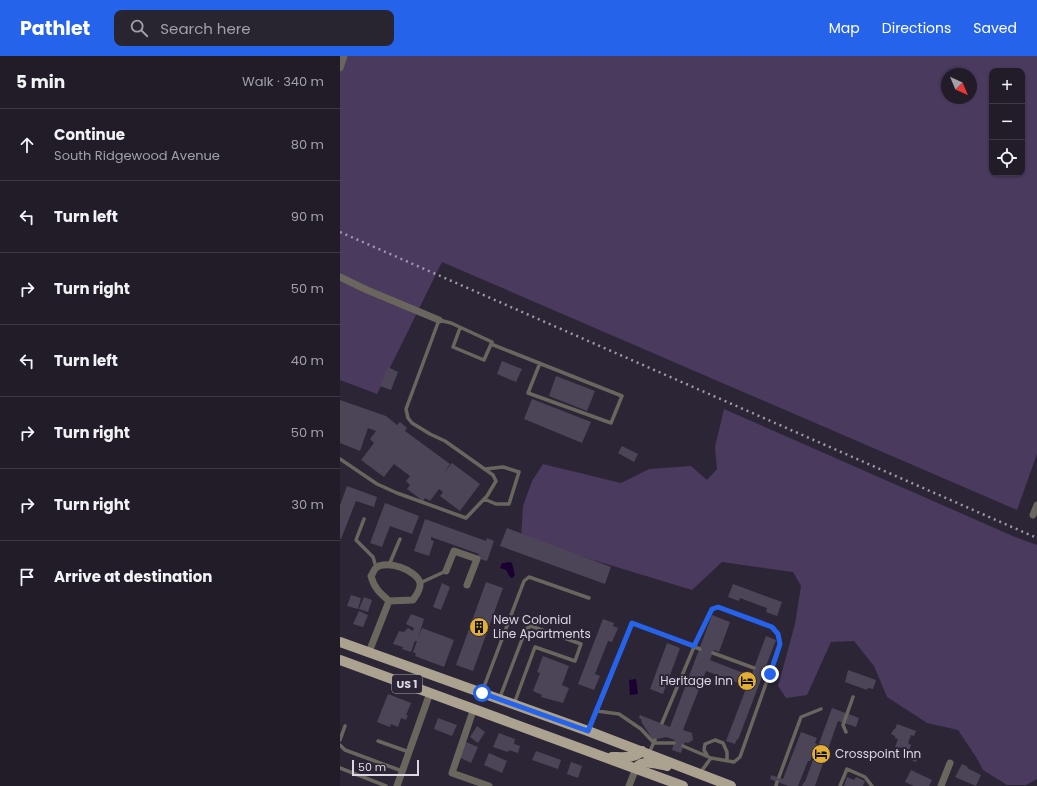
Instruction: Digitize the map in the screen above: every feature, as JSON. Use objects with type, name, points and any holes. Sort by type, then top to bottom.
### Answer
[{"type":"main road","name":"US 1","points":[[340,642],[588,731],[731,786]]},
{"type":"main road","name":"US 1","points":[[341,662],[474,708],[683,786]]},
{"type":"main road","points":[[606,757],[633,756],[645,753]]},
{"type":"main road","points":[[636,768],[639,764],[644,762],[685,768]]},
{"type":"street","points":[[340,68],[344,56]]},
{"type":"street","points":[[340,277],[439,320]]},
{"type":"street","points":[[1033,515],[1037,505]]},
{"type":"street","points":[[446,571],[454,551],[477,559],[468,585]]},
{"type":"street","points":[[385,564],[389,565],[409,570],[416,576],[420,583],[419,591],[413,600],[389,601],[378,592],[373,585],[371,576],[376,568],[385,564]]},
{"type":"street","points":[[369,652],[389,601]]},
{"type":"street","points":[[397,786],[430,693]]},
{"type":"street","points":[[474,708],[452,773],[489,786]]},
{"type":"street","points":[[941,786],[950,763]]},
{"type":"street","points":[[629,786],[636,768]]},
{"type":"lane","points":[[340,459],[384,487],[466,518],[484,499],[496,481],[493,475],[445,441],[412,423],[408,418],[406,409],[439,320],[451,323],[492,342],[491,344],[540,363],[622,396],[611,423],[528,393],[540,363]]},
{"type":"lane","points":[[460,328],[453,347],[484,360],[491,344]]},
{"type":"lane","points":[[484,499],[496,504],[509,504],[519,472],[503,467],[485,469]]},
{"type":"lane","points":[[364,518],[356,540],[373,557],[376,568]]},
{"type":"lane","points":[[389,565],[400,539]]},
{"type":"lane","points":[[420,583],[446,571]]},
{"type":"lane","points":[[482,693],[524,581],[529,577],[589,598]]},
{"type":"lane","points":[[662,723],[694,646],[712,609],[718,607],[772,627],[778,634],[780,644],[740,757],[734,762],[709,757],[683,746]]},
{"type":"lane","points":[[588,731],[632,623],[700,649]]},
{"type":"lane","points":[[499,699],[526,629],[531,626],[581,644],[575,661],[535,647],[514,705]]},
{"type":"lane","points":[[713,653],[754,668]]},
{"type":"lane","points":[[764,672],[770,674]]},
{"type":"lane","points":[[846,732],[843,725],[853,697]]},
{"type":"lane","points":[[779,777],[801,717],[821,710]]},
{"type":"lane","points":[[597,711],[619,714],[641,728],[654,741],[674,743]]},
{"type":"lane","points":[[340,740],[345,726]]},
{"type":"lane","points":[[378,740],[410,752]]},
{"type":"lane","points":[[709,757],[704,750],[705,744],[715,740],[722,743],[727,752],[727,760]]},
{"type":"lane","points":[[645,753],[654,741]]},
{"type":"lane","points":[[340,746],[345,750],[402,771]]},
{"type":"lane","points":[[699,774],[709,757]]},
{"type":"lane","points":[[340,768],[386,786]]},
{"type":"lane","points":[[840,786],[847,769],[865,777],[872,786]]},
{"type":"shaded area","points":[[340,56],[1037,56],[1037,454],[1017,510],[442,262],[377,394],[340,380]]},
{"type":"shaded area","points":[[724,409],[1015,537],[1037,545],[1037,779],[1026,785],[1007,785],[983,770],[958,730],[927,723],[887,697],[874,666],[854,641],[831,642],[807,695],[786,698],[778,686],[795,624],[801,586],[793,572],[722,562],[692,590],[521,538],[523,506],[532,481],[543,464],[621,483],[649,469],[691,466],[707,480],[717,469],[715,447]]},
{"type":"shaded area","points":[[502,563],[512,563],[515,575],[512,578],[506,570],[500,568]]},
{"type":"shaded area","points":[[636,679],[638,694],[630,695],[629,680]]},
{"type":"building","points":[[502,361],[522,369],[516,382],[497,374]]},
{"type":"building","points":[[388,367],[398,372],[391,390],[380,386]]},
{"type":"building","points":[[556,376],[595,391],[587,411],[549,396]]},
{"type":"building","points":[[532,399],[591,422],[582,443],[524,419]]},
{"type":"building","points":[[340,400],[386,416],[397,425],[400,422],[407,428],[405,431],[450,464],[444,473],[452,463],[480,484],[460,511],[440,496],[443,492],[439,489],[430,501],[425,498],[423,501],[407,489],[410,485],[406,481],[410,476],[394,464],[384,477],[361,460],[374,443],[370,439],[376,431],[368,428],[360,451],[340,443]]},
{"type":"building","points":[[622,446],[638,454],[634,462],[618,453]]},
{"type":"building","points":[[347,486],[377,497],[374,507],[356,501],[340,539],[340,505]]},
{"type":"building","points":[[385,503],[419,516],[412,534],[390,526],[382,547],[370,543]]},
{"type":"building","points":[[425,519],[486,541],[487,538],[494,541],[487,561],[477,558],[479,554],[431,537],[431,540],[434,541],[429,556],[414,551]]},
{"type":"building","points":[[507,528],[611,567],[605,584],[500,546]]},
{"type":"building","name":"New Colonial Line Apartments","points":[[486,582],[503,588],[473,671],[456,665]]},
{"type":"building","points":[[442,583],[450,587],[441,610],[433,607]]},
{"type":"building","points":[[733,584],[782,602],[777,616],[766,612],[767,608],[740,598],[739,601],[728,597]]},
{"type":"building","points":[[351,595],[361,598],[358,609],[347,606]]},
{"type":"building","points":[[364,597],[372,600],[368,612],[359,609]]},
{"type":"building","points":[[359,611],[368,615],[363,627],[353,624]]},
{"type":"building","points":[[411,614],[424,619],[418,638],[422,628],[454,640],[444,667],[415,656],[416,654],[413,652],[417,641],[415,641],[411,652],[402,649],[403,647],[393,644],[399,631],[404,632],[408,628],[413,631],[414,628],[406,624]]},
{"type":"building","name":"Heritage Inn","points":[[712,615],[730,622],[719,652],[714,650],[710,660],[751,676],[766,636],[776,640],[738,740],[737,739],[735,744],[726,741],[747,686],[706,671],[683,730],[692,733],[693,740],[688,743],[685,742],[681,753],[672,750],[675,740],[666,737],[653,740],[639,718],[640,715],[670,727]]},
{"type":"building","points":[[603,619],[614,623],[613,626],[618,628],[612,642],[608,641],[595,674],[600,676],[594,690],[578,684]]},
{"type":"building","points":[[667,643],[680,648],[663,694],[650,689]]},
{"type":"building","points":[[543,656],[569,666],[562,685],[569,688],[563,703],[541,697],[542,695],[533,691],[540,673],[537,672]]},
{"type":"building","points":[[848,670],[876,680],[873,689],[868,688],[867,690],[845,682]]},
{"type":"building","points":[[388,694],[411,703],[406,715],[408,715],[406,720],[401,718],[398,727],[391,724],[390,727],[377,722]]},
{"type":"building","name":"Crosspoint Inn","points":[[832,708],[859,718],[856,727],[838,721],[815,786],[802,786],[805,782]]},
{"type":"building","points":[[438,718],[457,725],[452,736],[434,729]]},
{"type":"building","points":[[897,724],[916,731],[914,736],[911,735],[908,743],[911,745],[909,751],[900,747],[899,749],[895,747],[898,739],[891,734]]},
{"type":"building","points":[[477,726],[485,732],[478,743],[470,737]]},
{"type":"building","points":[[801,732],[817,738],[815,743],[817,744],[798,786],[788,786],[770,779],[771,775],[783,779]]},
{"type":"building","points":[[499,733],[515,739],[514,744],[520,746],[518,753],[509,750],[508,752],[493,747]]},
{"type":"building","points":[[466,742],[478,747],[471,763],[459,757]]},
{"type":"building","points":[[907,750],[919,755],[916,762],[905,757]]},
{"type":"building","points":[[536,751],[561,760],[558,769],[532,760]]},
{"type":"building","points":[[489,753],[507,761],[502,773],[484,765]]},
{"type":"building","points":[[571,762],[582,766],[578,778],[567,774]]},
{"type":"building","points":[[962,764],[981,775],[976,786],[955,777]]},
{"type":"building","points":[[911,770],[932,780],[929,786],[914,786],[905,782]]},
{"type":"building","points":[[847,777],[854,780],[856,777],[865,781],[863,786],[844,786]]},
{"type":"railway","points":[[340,232],[1037,538]]},
{"type":"place","name":"New Colonial Line Apartments","points":[[479,627]]},
{"type":"place","name":"Heritage Inn","points":[[747,681]]},
{"type":"place","name":"Crosspoint Inn","points":[[821,754]]},
{"type":"route","points":[[482,693],[588,731],[632,623],[694,646],[712,609],[718,607],[772,627],[778,634],[780,644],[770,674]]}]
